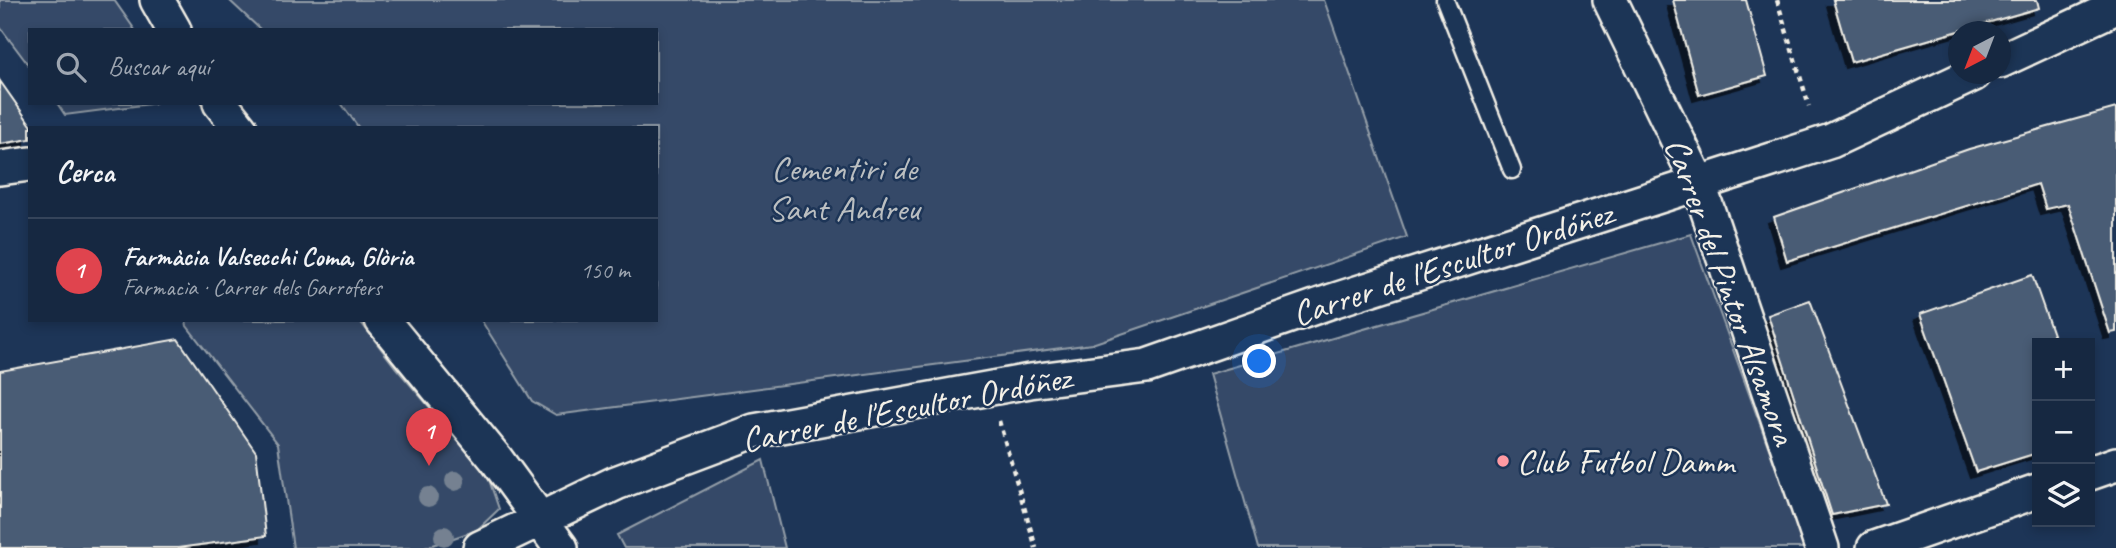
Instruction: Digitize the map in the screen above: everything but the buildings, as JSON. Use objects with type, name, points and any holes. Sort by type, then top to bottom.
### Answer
[{"type":"street","points":[[157,0],[173,28]]},
{"type":"street","name":"Carrer del Pintor Alsamora","points":[[1610,0],[1698,182],[1822,548]]},
{"type":"street","points":[[2011,56],[2116,7]]},
{"type":"street","name":"Carrer de l'Escultor Ordóñez","points":[[480,548],[616,483],[754,431],[1030,381],[1146,366],[1332,300],[1830,141],[1953,84]]},
{"type":"street","points":[[222,105],[238,126]]},
{"type":"street","points":[[0,168],[28,164]]},
{"type":"street","points":[[384,322],[542,519],[561,548]]},
{"type":"street","points":[[2095,471],[2116,464]]},
{"type":"street","points":[[1874,548],[2032,493]]},
{"type":"lane","points":[[1445,0],[1512,170]]},
{"type":"path","points":[[1777,0],[1809,106]]},
{"type":"path","points":[[996,410],[1036,548]]},
{"type":"green space","points":[[0,0],[114,0],[134,28],[28,28],[28,64],[0,27]]},
{"type":"green space","name":"Cementiri de Sant Andreu","points":[[229,0],[1324,0],[1407,237],[1092,344],[556,415],[532,401],[482,322],[658,322],[658,126],[358,126],[342,105],[658,105],[658,28],[259,28]]},
{"type":"green space","points":[[58,105],[142,105],[65,115]]},
{"type":"green space","name":"Club Futbol Damm","points":[[1691,234],[1805,548],[1258,548],[1209,374]]},
{"type":"green space","points":[[186,322],[361,322],[396,368],[487,474],[499,509],[477,530],[424,548],[293,548],[278,444]]},
{"type":"green space","points":[[763,460],[785,548],[624,548],[617,535]]},
{"type":"place","name":"Club Futbol Damm","points":[[1503,461]]},
{"type":"place","name":"Farmàcia Valsecchi Coma, Glòria","points":[[429,466]]}]
